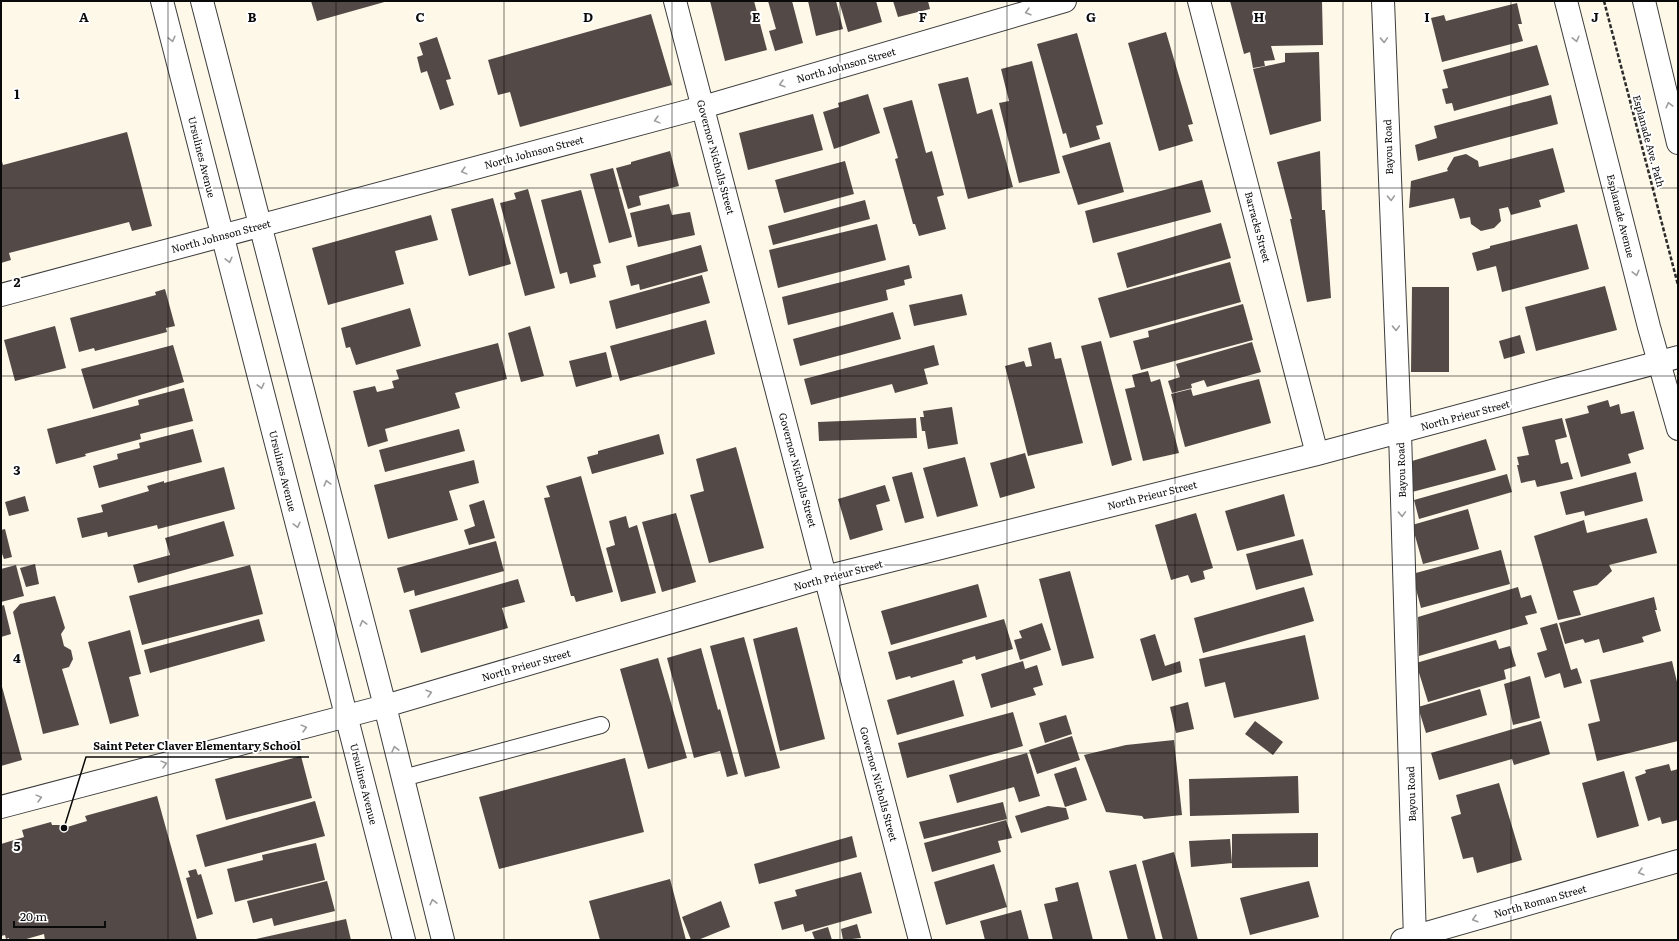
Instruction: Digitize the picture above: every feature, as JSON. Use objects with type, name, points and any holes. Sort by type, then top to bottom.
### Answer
[{"type":"street","name":"Ursulines Avenue","points":[[162,1],[404,940]]},
{"type":"street","points":[[202,1],[385,706],[443,940]]},
{"type":"street","name":"Governor Nicholls Street","points":[[675,1],[920,940]]},
{"type":"street","name":"North Johnson Street","points":[[1,295],[703,107],[1065,1]]},
{"type":"street","name":"Barracks Street","points":[[1199,1],[1317,454]]},
{"type":"street","name":"Bayou Road","points":[[1383,1],[1400,432],[1411,939]]},
{"type":"street","name":"Esplanade Avenue","points":[[1566,1],[1669,360],[1678,430]]},
{"type":"street","points":[[1644,1],[1678,143]]},
{"type":"street","name":"North Prieur Street","points":[[1,808],[385,706],[825,577],[1317,454],[1669,360]]},
{"type":"street","name":"North Roman Street","points":[[1411,939],[1678,861]]},
{"type":"lane","points":[[403,778],[601,725]]},
{"type":"path","name":"Esplanade Ave. Path","points":[[1604,1],[1678,285]]},
{"type":"building","points":[[311,1],[388,1],[317,21]]},
{"type":"building","points":[[710,1],[754,1],[767,50],[725,61]]},
{"type":"building","points":[[768,1],[792,1],[803,43],[775,51],[769,31],[776,29]]},
{"type":"building","points":[[808,1],[836,1],[843,29],[816,36]]},
{"type":"building","points":[[839,1],[876,1],[882,22],[848,32]]},
{"type":"building","points":[[893,1],[928,1],[930,9],[898,17]]},
{"type":"building","points":[[1230,1],[1322,1],[1323,45],[1271,46],[1275,60],[1264,61],[1265,66],[1253,68],[1250,52],[1244,54]]},
{"type":"building","points":[[1517,3],[1522,24],[1518,24],[1523,41],[1442,62],[1431,18],[1444,15],[1446,21]]},
{"type":"building","points":[[651,14],[672,85],[520,127],[510,92],[498,95],[488,60]]},
{"type":"building","points":[[1166,32],[1193,124],[1188,125],[1193,141],[1159,151],[1128,43]]},
{"type":"building","points":[[1077,33],[1103,124],[1096,126],[1100,139],[1070,148],[1066,133],[1063,134],[1037,44]]},
{"type":"building","points":[[437,37],[451,79],[446,80],[454,105],[440,110],[427,71],[421,73],[417,57],[423,55],[419,43]]},
{"type":"building","points":[[1537,45],[1549,85],[1454,111],[1452,103],[1446,104],[1442,89],[1448,88],[1443,70]]},
{"type":"building","points":[[1319,52],[1321,121],[1270,135],[1253,69],[1285,62],[1285,53]]},
{"type":"building","points":[[1032,61],[1060,173],[1019,183],[999,103],[1009,101],[1001,69]]},
{"type":"building","points":[[968,77],[977,114],[992,109],[1013,187],[968,199],[938,84]]},
{"type":"building","points":[[868,94],[880,133],[834,149],[823,112],[839,107],[838,103]]},
{"type":"building","points":[[1551,95],[1558,124],[1418,161],[1415,145],[1437,138],[1434,126]]},
{"type":"building","points":[[912,100],[926,153],[932,151],[944,195],[937,197],[946,229],[919,236],[915,224],[913,224],[895,159],[898,158],[883,108]]},
{"type":"building","points":[[813,114],[823,150],[748,170],[739,133]]},
{"type":"building","points":[[127,132],[152,226],[132,231],[129,222],[9,253],[11,260],[1,263],[1,158],[3,165]]},
{"type":"building","points":[[1110,142],[1124,192],[1078,205],[1062,156]]},
{"type":"building","points":[[1553,148],[1565,192],[1539,200],[1541,207],[1511,215],[1508,207],[1499,209],[1501,221],[1494,228],[1481,231],[1471,224],[1470,217],[1460,219],[1454,198],[1409,208],[1411,181],[1448,171],[1447,169],[1454,157],[1466,154],[1478,161],[1479,167]]},
{"type":"building","points":[[670,151],[679,186],[639,196],[641,205],[628,209],[616,168],[631,164],[631,162]]},
{"type":"building","points":[[1320,151],[1322,210],[1325,210],[1331,298],[1307,302],[1290,219],[1292,219],[1277,162]]},
{"type":"building","points":[[845,161],[854,194],[784,213],[775,180]]},
{"type":"building","points":[[613,168],[632,237],[609,243],[590,174]]},
{"type":"building","points":[[1202,180],[1211,212],[1093,243],[1085,211]]},
{"type":"building","points":[[528,189],[555,288],[525,296],[500,203],[516,199],[514,193]]},
{"type":"building","points":[[581,190],[601,263],[593,265],[596,277],[570,284],[567,272],[560,274],[541,200]]},
{"type":"building","points":[[493,198],[511,264],[469,276],[451,209]]},
{"type":"building","points":[[865,200],[870,219],[773,245],[768,226]]},
{"type":"building","points":[[669,204],[672,215],[690,212],[695,235],[638,247],[630,213]]},
{"type":"building","points":[[431,215],[438,240],[395,251],[404,284],[328,305],[312,248]]},
{"type":"building","points":[[1221,223],[1231,258],[1127,288],[1117,253]]},
{"type":"building","points":[[877,224],[886,260],[778,288],[769,250]]},
{"type":"building","points":[[1577,224],[1589,269],[1502,292],[1496,266],[1477,271],[1472,253],[1490,248],[1490,246]]},
{"type":"building","points":[[701,245],[708,271],[640,290],[639,284],[631,286],[626,266]]},
{"type":"building","points":[[1230,262],[1241,302],[1110,338],[1098,298]]},
{"type":"building","points":[[909,265],[912,278],[904,280],[905,285],[886,290],[888,300],[788,325],[782,297]]},
{"type":"building","points":[[702,275],[710,303],[616,329],[609,301]]},
{"type":"building","points":[[1605,286],[1617,330],[1536,351],[1525,307]]},
{"type":"building","points":[[1412,287],[1449,287],[1449,372],[1411,372]]},
{"type":"building","points":[[165,289],[175,326],[166,328],[167,332],[95,351],[94,348],[79,352],[70,318],[156,295],[155,292]]},
{"type":"building","points":[[962,294],[967,315],[914,326],[909,305]]},
{"type":"building","points":[[1243,304],[1253,340],[1141,370],[1133,341],[1149,337],[1148,331]]},
{"type":"building","points":[[410,308],[421,346],[356,365],[350,347],[346,348],[341,328]]},
{"type":"building","points":[[893,312],[901,339],[800,366],[793,339]]},
{"type":"building","points":[[706,320],[715,354],[620,381],[610,346]]},
{"type":"building","points":[[55,326],[66,368],[15,381],[4,340]]},
{"type":"building","points":[[530,326],[544,376],[521,382],[508,333]]},
{"type":"building","points":[[1520,335],[1525,353],[1504,359],[1499,341]]},
{"type":"building","points":[[1101,341],[1132,460],[1112,466],[1081,346]]},
{"type":"building","points":[[1051,342],[1055,359],[1061,358],[1083,443],[1028,456],[1005,366],[1024,361],[1026,367],[1032,366],[1028,348]]},
{"type":"building","points":[[1252,342],[1261,372],[1207,387],[1204,380],[1191,384],[1192,388],[1172,393],[1168,381],[1180,377],[1176,364]]},
{"type":"building","points":[[498,343],[507,379],[455,393],[460,408],[385,429],[388,441],[368,447],[353,391],[375,386],[377,392],[394,388],[392,381],[399,379],[396,370]]},
{"type":"building","points":[[173,345],[184,382],[93,409],[81,369]]},
{"type":"building","points":[[934,345],[939,365],[924,369],[928,384],[895,393],[892,384],[811,405],[804,379]]},
{"type":"building","points":[[606,352],[612,377],[576,387],[569,361]]},
{"type":"building","points":[[1148,371],[1151,382],[1160,379],[1179,453],[1143,461],[1125,389],[1135,387],[1132,375]]},
{"type":"building","points":[[1259,379],[1271,423],[1185,447],[1171,394],[1191,389],[1193,396]]},
{"type":"building","points":[[184,388],[193,421],[140,434],[141,439],[85,454],[86,456],[56,464],[47,429],[139,405],[138,400]]},
{"type":"building","points":[[1608,400],[1610,407],[1619,404],[1621,414],[1634,411],[1644,449],[1628,454],[1631,463],[1581,477],[1565,419],[1589,413],[1587,406]]},
{"type":"building","points":[[952,407],[958,444],[928,449],[925,431],[922,431],[920,417],[924,417],[923,411]]},
{"type":"building","points":[[916,418],[917,438],[819,441],[818,422]]},
{"type":"building","points":[[1562,418],[1567,437],[1555,440],[1561,464],[1568,462],[1573,479],[1537,487],[1535,480],[1521,483],[1517,465],[1519,465],[1517,457],[1529,455],[1522,427]]},
{"type":"building","points":[[193,429],[202,462],[99,488],[93,466],[118,459],[117,454],[140,448],[139,443]]},
{"type":"building","points":[[459,429],[465,451],[385,472],[379,450]]},
{"type":"building","points":[[659,434],[664,454],[592,474],[587,457],[598,454],[598,451]]},
{"type":"building","points":[[1486,439],[1496,470],[1412,492],[1412,461]]},
{"type":"building","points":[[736,447],[764,548],[709,563],[690,495],[704,491],[696,459]]},
{"type":"building","points":[[1025,453],[1035,488],[1000,498],[990,463]]},
{"type":"building","points":[[965,457],[978,506],[937,517],[923,468]]},
{"type":"building","points":[[474,460],[479,483],[449,491],[458,520],[388,539],[374,485]]},
{"type":"building","points":[[224,467],[235,509],[158,529],[157,525],[108,537],[107,532],[82,538],[77,518],[103,512],[101,505],[149,491],[147,486]]},
{"type":"building","points":[[912,472],[924,518],[905,523],[892,477]]},
{"type":"building","points":[[1636,472],[1643,501],[1585,516],[1584,511],[1566,515],[1560,492]]},
{"type":"building","points":[[1507,474],[1512,492],[1419,519],[1414,500]]},
{"type":"building","points":[[581,476],[613,592],[576,602],[574,596],[571,596],[544,498],[550,497],[546,486]]},
{"type":"building","points":[[885,485],[890,501],[876,505],[883,530],[850,540],[838,499]]},
{"type":"building","points":[[1284,494],[1295,536],[1237,551],[1225,511]]},
{"type":"building","points":[[25,496],[29,511],[9,516],[5,502]]},
{"type":"building","points":[[484,500],[495,538],[469,545],[464,530],[475,526],[469,505]]},
{"type":"building","points":[[1468,509],[1479,549],[1423,564],[1412,525]]},
{"type":"building","points":[[676,513],[696,582],[662,592],[642,522]]},
{"type":"building","points":[[1196,513],[1213,568],[1203,571],[1205,579],[1191,583],[1188,575],[1171,580],[1155,525]]},
{"type":"building","points":[[626,516],[629,528],[637,525],[656,593],[621,602],[606,548],[615,545],[609,521]]},
{"type":"building","points":[[1647,518],[1657,553],[1609,565],[1612,571],[1597,585],[1573,591],[1581,615],[1558,620],[1534,536],[1584,520],[1587,533]]},
{"type":"building","points":[[224,521],[234,556],[138,583],[133,565],[170,555],[165,538]]},
{"type":"building","points":[[5,529],[12,557],[4,559],[1,551],[1,530]]},
{"type":"building","points":[[1303,539],[1313,575],[1256,590],[1246,554]]},
{"type":"building","points":[[496,541],[504,571],[415,596],[414,590],[404,593],[397,568]]},
{"type":"building","points":[[1501,550],[1510,584],[1421,608],[1412,574]]},
{"type":"building","points":[[35,564],[39,584],[26,587],[20,568]]},
{"type":"building","points":[[16,565],[24,596],[1,602],[1,569]]},
{"type":"building","points":[[250,565],[263,614],[142,645],[129,596]]},
{"type":"building","points":[[1070,571],[1094,658],[1062,666],[1039,579]]},
{"type":"building","points":[[518,579],[525,602],[502,608],[508,628],[421,653],[409,610]]},
{"type":"building","points":[[978,584],[987,617],[891,645],[881,611]]},
{"type":"building","points":[[1304,587],[1314,621],[1203,653],[1194,618]]},
{"type":"building","points":[[1518,587],[1521,598],[1531,595],[1537,613],[1525,616],[1528,624],[1419,656],[1418,617]]},
{"type":"building","points":[[55,596],[65,628],[61,634],[64,646],[71,650],[73,659],[69,667],[62,669],[79,725],[43,734],[13,612],[20,604]]},
{"type":"building","points":[[1654,597],[1657,610],[1655,610],[1661,631],[1642,637],[1644,642],[1603,653],[1599,639],[1585,643],[1583,639],[1565,644],[1559,623]]},
{"type":"building","points":[[4,605],[11,634],[1,637],[1,606]]},
{"type":"building","points":[[259,619],[265,641],[150,673],[144,650]]},
{"type":"building","points":[[1004,619],[1013,649],[976,660],[975,656],[962,660],[963,663],[911,678],[910,676],[896,680],[888,652]]},
{"type":"building","points":[[1042,623],[1051,650],[1020,660],[1014,640],[1022,638],[1019,631]]},
{"type":"building","points":[[1557,623],[1571,670],[1577,668],[1582,683],[1564,688],[1560,673],[1545,678],[1537,653],[1547,650],[1540,628]]},
{"type":"building","points":[[797,627],[825,739],[780,751],[753,639]]},
{"type":"building","points":[[130,630],[141,674],[129,677],[139,716],[110,724],[88,642]]},
{"type":"building","points":[[1155,634],[1165,666],[1180,661],[1182,672],[1152,681],[1140,639]]},
{"type":"building","points":[[1305,635],[1319,699],[1234,718],[1225,682],[1205,687],[1199,659]]},
{"type":"building","points":[[744,637],[780,768],[745,777],[710,646]]},
{"type":"building","points":[[1496,640],[1499,649],[1510,646],[1516,666],[1504,670],[1506,679],[1428,702],[1416,663]]},
{"type":"building","points":[[701,648],[738,774],[727,777],[720,751],[694,758],[667,658]]},
{"type":"building","points":[[658,658],[687,758],[648,769],[620,669]]},
{"type":"building","points":[[1023,661],[1025,669],[1037,665],[1043,685],[1033,688],[1036,695],[991,708],[981,674]]},
{"type":"building","points":[[1672,661],[1678,686],[1678,741],[1597,761],[1588,724],[1600,721],[1590,680]]},
{"type":"building","points":[[1530,676],[1540,718],[1513,725],[1504,684]]},
{"type":"building","points":[[954,680],[964,716],[897,735],[887,700]]},
{"type":"building","points":[[1,683],[22,760],[1,766]]},
{"type":"building","points":[[1480,689],[1487,715],[1426,733],[1418,707]]},
{"type":"building","points":[[1188,702],[1194,729],[1176,733],[1170,707]]},
{"type":"building","points":[[1013,712],[1023,746],[907,778],[898,743]]},
{"type":"building","points":[[1066,715],[1072,734],[1045,743],[1039,723]]},
{"type":"building","points":[[1255,721],[1283,742],[1273,755],[1245,734]]},
{"type":"building","points":[[1541,721],[1550,754],[1514,765],[1512,759],[1439,780],[1431,753]]},
{"type":"building","points":[[1072,736],[1080,760],[1037,774],[1029,750]]},
{"type":"building","points":[[1174,740],[1182,815],[1144,819],[1142,816],[1106,812],[1084,755],[1126,745]]},
{"type":"building","points":[[1027,753],[1040,796],[1019,802],[1014,787],[957,803],[949,775]]},
{"type":"building","points":[[301,756],[312,798],[226,820],[215,779]]},
{"type":"building","points":[[625,758],[644,832],[499,869],[479,797]]},
{"type":"building","points":[[1669,764],[1671,771],[1678,769],[1678,820],[1662,824],[1660,817],[1648,821],[1635,777],[1646,773],[1645,770]]},
{"type":"building","points":[[1076,767],[1087,800],[1065,807],[1054,774]]},
{"type":"building","points":[[1624,771],[1639,826],[1597,838],[1582,783]]},
{"type":"building","points":[[1298,776],[1299,813],[1190,816],[1189,779]]},
{"type":"building","points":[[1499,783],[1522,860],[1477,873],[1473,857],[1463,859],[1451,817],[1461,814],[1456,795]]},
{"type":"building","points":[[157,796],[197,940],[45,940],[44,934],[23,940],[9,940],[9,938],[6,939],[5,935],[1,936],[1,844],[24,837],[22,830],[51,822],[52,825],[59,825],[64,828],[87,821],[85,816]]},
{"type":"building","points":[[315,801],[325,836],[205,867],[196,835]]},
{"type":"building","points":[[1003,802],[1007,819],[924,839],[919,822]]},
{"type":"building","points":[[1048,806],[1066,808],[1069,819],[1021,833],[1015,816]]},
{"type":"building","points":[[1006,820],[1012,838],[998,841],[1001,852],[932,872],[924,843]]},
{"type":"building","points":[[1318,833],[1318,867],[1232,868],[1232,834]]},
{"type":"building","points":[[852,836],[857,857],[759,884],[754,864]]},
{"type":"building","points":[[1230,839],[1232,863],[1191,867],[1189,841]]},
{"type":"building","points":[[316,843],[325,880],[235,902],[227,869],[263,860],[262,855]]},
{"type":"building","points":[[1174,852],[1198,940],[1163,940],[1142,861]]},
{"type":"building","points":[[994,864],[1007,907],[946,925],[934,882]]},
{"type":"building","points":[[1136,864],[1156,940],[1128,940],[1109,871]]},
{"type":"building","points":[[196,869],[198,875],[201,874],[213,914],[197,919],[186,878],[190,877],[188,871]]},
{"type":"building","points":[[861,872],[872,913],[805,932],[803,924],[782,930],[774,902],[797,896],[795,890]]},
{"type":"building","points":[[670,879],[686,940],[600,940],[589,901]]},
{"type":"building","points":[[327,881],[335,911],[274,926],[272,918],[253,923],[247,901]]},
{"type":"building","points":[[1309,881],[1319,917],[1250,935],[1240,898]]},
{"type":"building","points":[[1078,882],[1093,940],[1053,940],[1044,904],[1058,901],[1055,888]]},
{"type":"building","points":[[721,901],[730,927],[698,940],[691,940],[682,917]]},
{"type":"building","points":[[1021,910],[1029,940],[985,940],[980,921]]},
{"type":"building","points":[[346,919],[351,940],[256,940],[256,939]]},
{"type":"building","points":[[857,924],[861,938],[843,940],[841,929]]},
{"type":"building","points":[[828,927],[832,940],[815,940],[812,932]]},
{"type":"place","name":"Saint Peter Claver Elementary School","points":[[64,828]]}]
